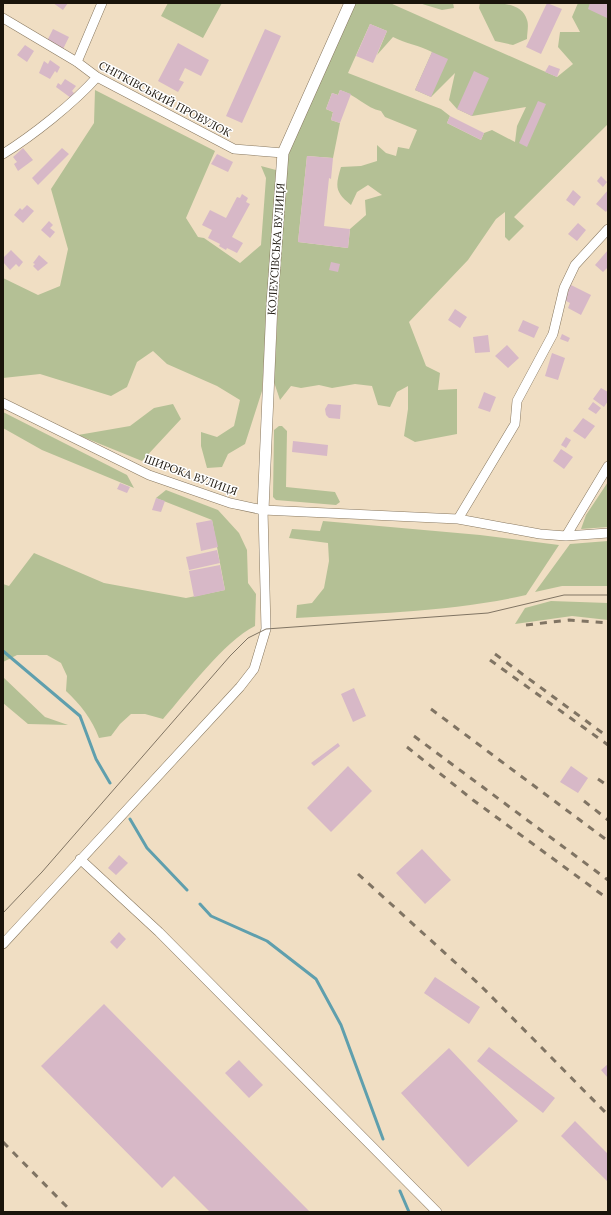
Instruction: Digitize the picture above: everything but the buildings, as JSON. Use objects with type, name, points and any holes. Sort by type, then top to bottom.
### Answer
[{"type":"street","points":[[77,62],[102,3]]},
{"type":"street","name":"КОЛЕУСІВСЬКА ВУЛИЦЯ","points":[[263,510],[272,304],[283,153],[350,3]]},
{"type":"street","name":"СНІТКІВСЬКИЙ ПРОВУЛОК","points":[[3,18],[77,62],[97,77],[234,149],[283,153]]},
{"type":"street","points":[[3,154],[18,145],[89,87],[97,77]]},
{"type":"street","points":[[458,519],[515,424],[517,401],[553,334],[564,288],[575,265],[608,229]]},
{"type":"street","name":"ШИРОКА ВУЛИЦЯ","points":[[3,402],[149,475],[230,503],[263,510],[458,519],[540,534],[566,536],[608,532]]},
{"type":"street","points":[[566,536],[608,466]]},
{"type":"street","points":[[3,944],[240,687],[254,669],[266,629],[263,510]]},
{"type":"street","points":[[80,859],[159,932],[437,1212]]},
{"type":"green space","points":[[168,3],[222,3],[203,38],[161,16]]},
{"type":"green space","points":[[354,3],[390,3],[557,77],[573,64],[558,47],[560,32],[580,32],[572,17],[578,3],[608,3],[608,124],[514,217],[524,226],[509,241],[505,237],[505,212],[496,219],[468,260],[409,322],[426,366],[440,373],[438,390],[457,389],[457,434],[415,442],[404,436],[408,409],[408,386],[397,392],[390,407],[378,405],[372,386],[355,384],[332,388],[319,385],[301,388],[291,386],[280,400],[274,382],[286,151]],"holes":[[[370,24],[387,31],[377,55],[393,37],[432,52],[415,90],[431,97],[455,73],[449,100],[457,109],[472,116],[526,107],[517,126],[515,142],[492,130],[484,133],[481,140],[447,123],[450,116],[441,109],[348,73]],[[340,90],[381,111],[385,117],[417,130],[409,149],[398,147],[396,156],[386,153],[377,145],[377,161],[361,166],[341,167],[337,184],[339,193],[351,205],[357,192],[368,185],[382,195],[365,200],[366,215],[350,229],[348,248],[298,242],[307,156],[333,158],[340,123],[331,120],[333,112],[326,109],[332,93],[338,95]]]},
{"type":"green space","points":[[419,3],[453,3],[454,8],[442,10]]},
{"type":"green space","points":[[480,3],[508,4],[520,9],[528,22],[527,39],[513,45],[495,41],[479,8]]},
{"type":"green space","points":[[95,90],[215,151],[186,218],[198,237],[204,238],[240,263],[261,245],[266,178],[261,166],[276,170],[262,391],[245,444],[228,454],[222,467],[207,468],[201,446],[201,432],[217,437],[234,426],[240,400],[217,386],[167,364],[153,351],[137,362],[127,387],[111,396],[40,374],[3,378],[3,278],[38,295],[60,286],[68,249],[51,189],[94,123]]},
{"type":"green space","points":[[173,404],[181,419],[142,461],[78,435],[130,426],[154,408]]},
{"type":"green space","points":[[3,412],[127,475],[134,488],[42,450],[3,428]]},
{"type":"green space","points":[[279,426],[282,426],[287,431],[286,487],[335,492],[340,502],[336,505],[276,500],[273,497],[274,430]]},
{"type":"green space","points":[[608,482],[608,527],[581,529],[586,515]]},
{"type":"green space","points":[[166,490],[218,510],[239,533],[247,550],[248,583],[256,594],[255,626],[243,633],[218,655],[163,719],[145,714],[131,714],[120,724],[111,736],[99,738],[93,724],[85,712],[66,691],[67,676],[61,663],[47,655],[17,655],[3,662],[3,584],[9,586],[34,553],[104,583],[186,598],[225,590],[212,520],[156,498]]},
{"type":"green space","points":[[323,521],[480,535],[559,545],[526,595],[498,601],[441,608],[296,618],[297,605],[312,603],[324,588],[329,561],[328,543],[289,538],[292,529],[320,531]]},
{"type":"green space","points":[[608,541],[608,586],[562,586],[535,592],[570,544]]},
{"type":"green space","points":[[551,601],[608,603],[608,620],[572,616],[515,624],[525,608]]},
{"type":"green space","points":[[3,677],[45,717],[68,725],[28,724],[3,703]]},
{"type":"waterway","points":[[3,651],[80,716],[96,759],[110,783]]},
{"type":"waterway","points":[[130,819],[147,848],[187,890]]},
{"type":"waterway","points":[[200,904],[211,916],[267,941],[316,979],[341,1025],[383,1139]]},
{"type":"waterway","points":[[400,1191],[409,1212]]},
{"type":"tram line","points":[[3,913],[42,872],[230,656],[248,638],[266,629],[488,613],[564,595],[608,595]]},
{"type":"railway","points":[[526,625],[569,620],[608,623]]},
{"type":"railway","points":[[495,654],[608,737]]},
{"type":"railway","points":[[490,660],[608,745]]},
{"type":"railway","points":[[431,709],[608,841]]},
{"type":"railway","points":[[414,736],[608,880]]},
{"type":"railway","points":[[407,747],[473,800],[608,899]]},
{"type":"railway","points":[[598,779],[608,786]]},
{"type":"railway","points":[[584,801],[608,820]]},
{"type":"railway","points":[[358,874],[480,985],[608,1115]]},
{"type":"railway","points":[[3,1142],[72,1212]]}]
